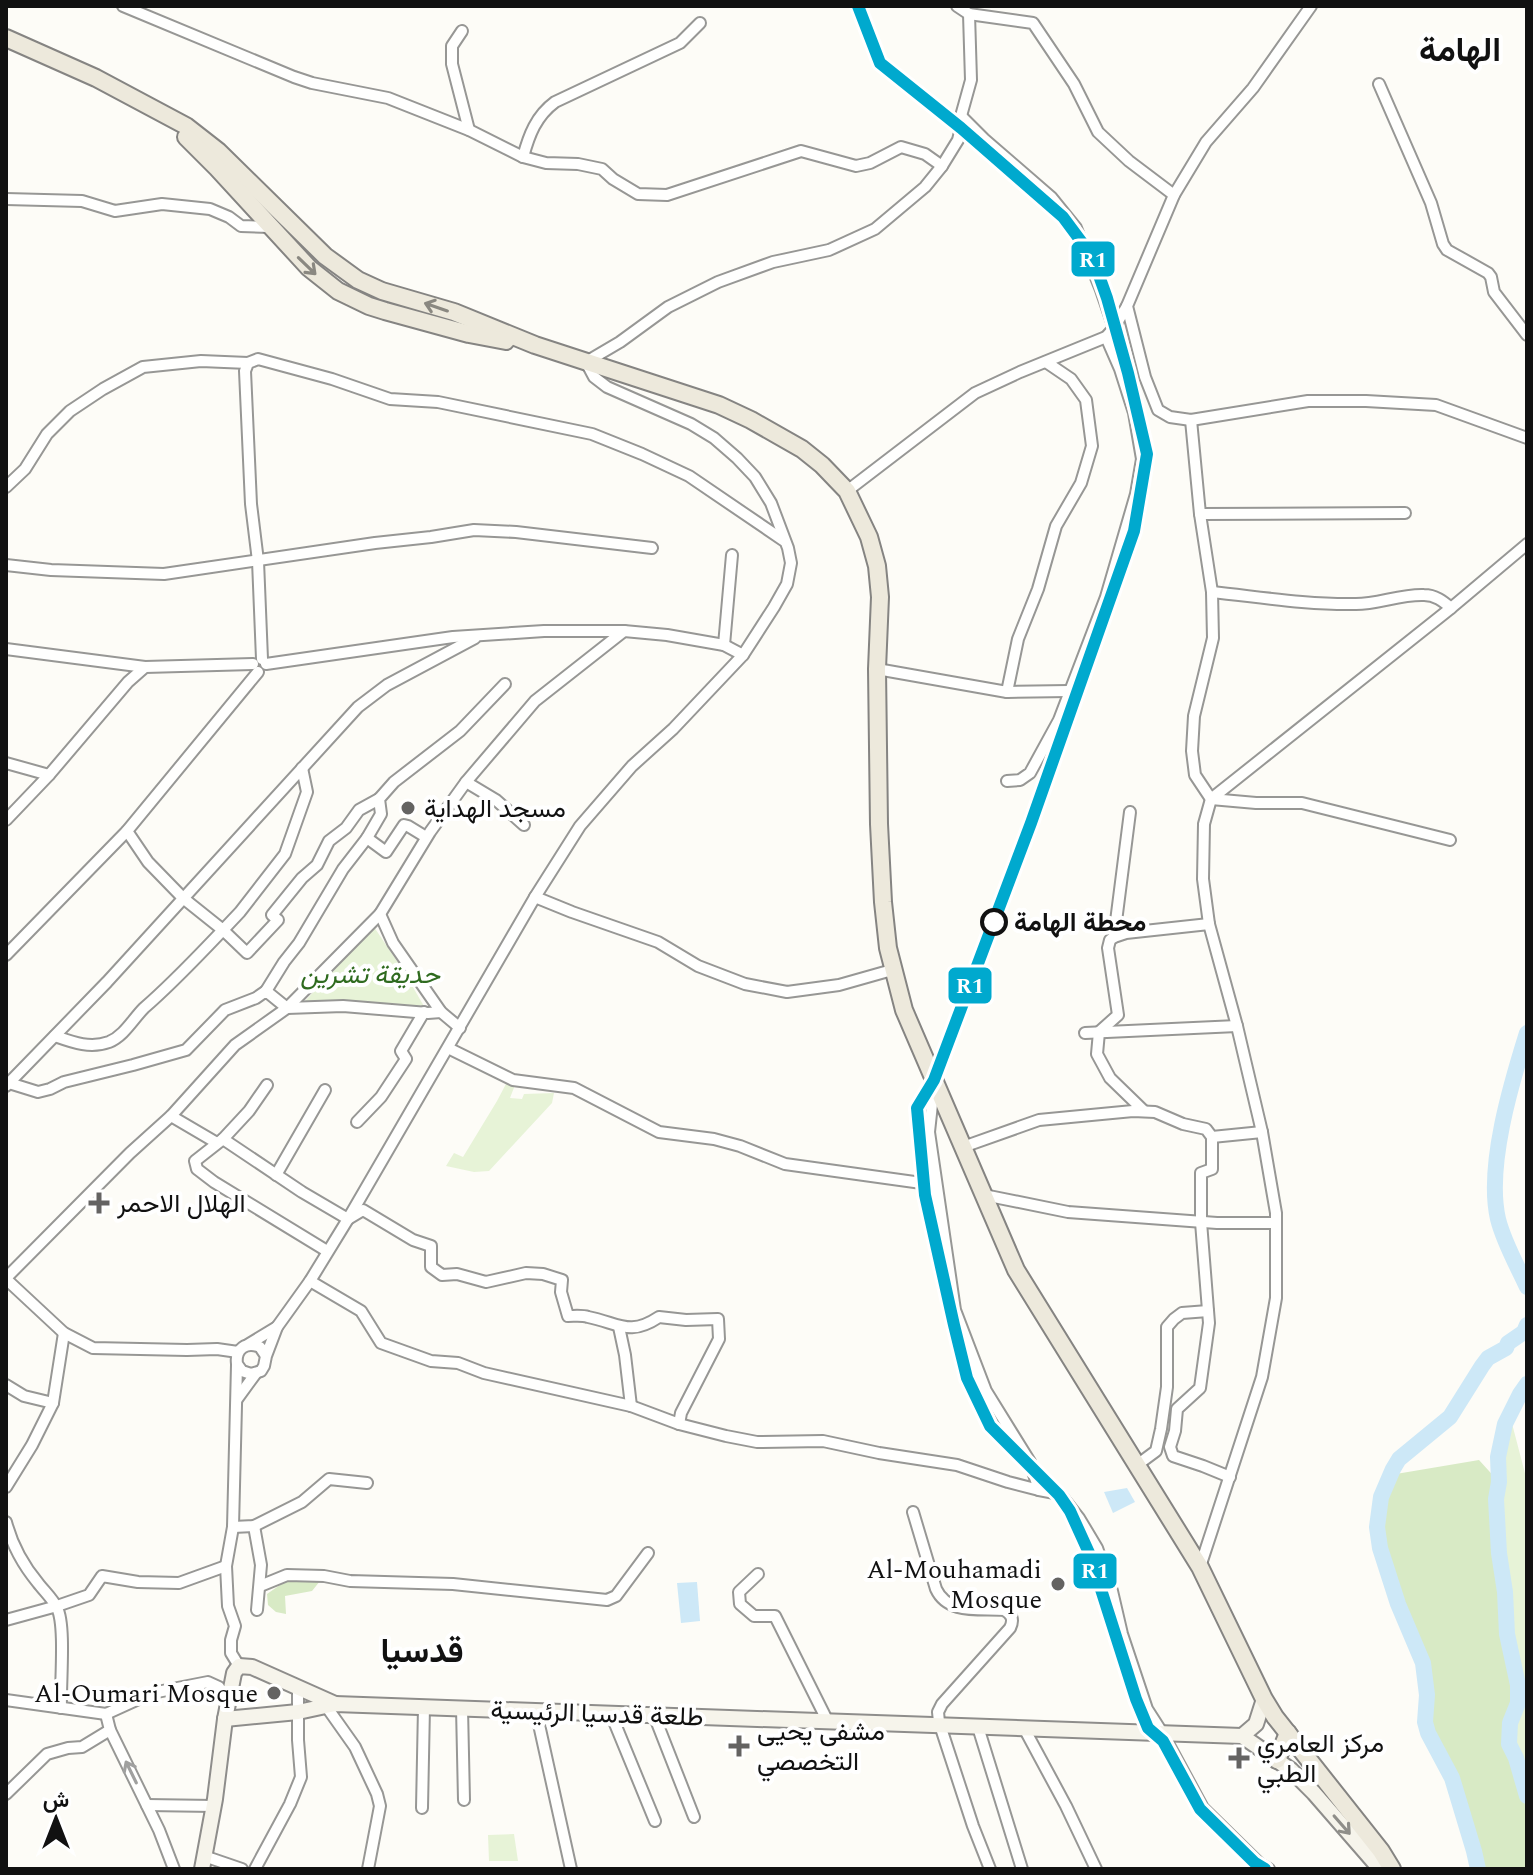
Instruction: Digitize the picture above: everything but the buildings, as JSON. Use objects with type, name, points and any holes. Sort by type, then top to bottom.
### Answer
[{"type":"main road","points":[[6,38],[96,78],[186,126],[218,151],[346,273],[382,291],[454,312],[535,345],[719,405],[802,449],[847,491],[869,537],[877,566],[880,597],[877,669],[879,824],[884,925],[892,970],[904,1010],[1016,1270],[1200,1567],[1264,1699],[1392,1869]]},
{"type":"main road","points":[[155,110],[203,153],[316,275],[338,291],[385,311],[469,334],[535,345]]},
{"type":"main road","points":[[203,1863],[226,1712],[234,1673],[239,1666]]},
{"type":"main road","name":"طلعة قدسيا الرئيسية","points":[[239,1666],[252,1667],[331,1705]]},
{"type":"main road","points":[[1264,1699],[1256,1724],[1242,1736],[1291,1770],[1374,1862],[1384,1869]]},
{"type":"main road","name":"طلعة قدسيا الرئيسية","points":[[226,1712],[298,1712],[331,1705],[424,1707],[1242,1736]]},
{"type":"main road","points":[[1277,1760],[1288,1733]]},
{"type":"street","points":[[123,6],[294,77],[388,98],[469,130],[523,157],[546,163],[578,164],[602,169],[638,194],[667,195],[801,151],[856,166],[865,165],[901,147],[925,154],[942,166]]},
{"type":"street","points":[[957,6],[969,14],[1033,23],[1074,84],[1098,132],[1129,161],[1174,195]]},
{"type":"street","points":[[847,491],[975,393],[1106,337],[1127,306],[1174,195],[1206,142],[1253,88],[1311,6]]},
{"type":"street","points":[[237,1399],[264,1366],[277,1327],[348,1219],[535,897],[580,826],[632,766],[673,729],[743,655],[787,584],[791,563],[788,548],[771,503],[755,477],[714,438],[691,424],[607,387],[594,377],[586,362],[668,307],[718,282],[773,262],[829,250],[875,229],[925,187],[958,140],[971,80],[969,14]]},
{"type":"street","points":[[523,157],[529,134],[546,108],[680,43],[700,23]]},
{"type":"street","points":[[462,31],[452,46],[452,64],[469,130]]},
{"type":"street","points":[[1379,84],[1431,203],[1443,244],[1447,250],[1488,273],[1494,292],[1527,335]]},
{"type":"street","points":[[961,116],[1051,197],[1076,228],[1114,328]]},
{"type":"street","points":[[6,199],[82,201],[115,211],[162,204],[210,209],[241,226],[269,227]]},
{"type":"street","points":[[1127,306],[1145,377],[1158,410],[1170,417],[1191,420],[1308,401],[1366,401],[1443,406],[1527,438]]},
{"type":"street","points":[[1007,781],[1020,780],[1030,773],[1059,720],[1106,597],[1136,494],[1142,459],[1134,413],[1106,337]]},
{"type":"street","points":[[6,487],[25,469],[47,434],[70,411],[143,367],[201,361],[248,363],[258,359],[390,399],[438,402],[592,434],[689,476],[784,540]]},
{"type":"street","points":[[1007,692],[1018,639],[1038,589],[1056,526],[1081,483],[1092,446],[1086,400],[1071,379],[1046,362]]},
{"type":"street","points":[[6,955],[127,831],[260,664],[258,561],[251,504],[245,371],[248,363]]},
{"type":"street","points":[[1191,420],[1200,514],[1212,592],[1213,638],[1194,716],[1192,751],[1195,775],[1211,799]]},
{"type":"street","points":[[1200,514],[1405,513]]},
{"type":"street","points":[[6,565],[51,570],[164,574],[474,530],[652,548]]},
{"type":"street","points":[[1200,1567],[1262,1377],[1276,1298],[1276,1223],[1262,1132],[1209,924],[1203,879],[1204,824],[1211,799],[1527,544]]},
{"type":"street","points":[[724,645],[732,555]]},
{"type":"street","points":[[1212,592],[1358,604],[1426,594],[1442,600],[1451,608]]},
{"type":"street","points":[[6,649],[145,667],[260,664],[453,637],[544,631],[624,631],[724,645],[743,655]]},
{"type":"street","points":[[238,1358],[217,1349],[93,1348],[64,1333],[6,1278],[171,1116],[235,1045],[287,1008],[380,914],[426,837],[466,782],[535,701],[624,631]]},
{"type":"street","points":[[7,1084],[107,982],[358,707],[387,685],[477,637]]},
{"type":"street","points":[[6,820],[49,775],[128,682],[145,667]]},
{"type":"street","points":[[877,669],[1007,692],[1069,691]]},
{"type":"street","points":[[127,831],[148,862],[183,898],[247,953],[278,920],[272,915],[302,878],[317,865],[329,841],[346,828],[359,810],[379,799],[394,782],[460,731],[505,684]]},
{"type":"street","points":[[6,763],[49,775]]},
{"type":"street","points":[[55,1036],[80,1045],[107,1043],[120,1035],[202,954],[240,912],[285,854],[307,792],[302,768]]},
{"type":"street","points":[[466,782],[496,800],[524,825]]},
{"type":"street","points":[[7,1084],[38,1092],[64,1082],[186,1050],[225,1010],[266,991],[343,869],[367,838],[381,814],[379,799]]},
{"type":"street","points":[[1211,799],[1302,803],[1450,840]]},
{"type":"street","points":[[1114,937],[1130,812]]},
{"type":"street","points":[[367,838],[386,852],[404,825],[426,837]]},
{"type":"street","points":[[535,897],[658,942],[698,966],[745,984],[787,992],[839,985],[892,970]]},
{"type":"street","points":[[380,914],[393,943],[441,1012],[460,1028]]},
{"type":"street","points":[[1144,1111],[1110,1078],[1097,1054],[1099,1032],[1118,1015],[1108,948],[1110,940],[1126,933],[1209,924]]},
{"type":"street","points":[[266,991],[287,1008],[343,1006],[441,1012]]},
{"type":"street","points":[[357,1122],[381,1097],[406,1059],[401,1051],[424,1012]]},
{"type":"street","points":[[1085,1033],[1237,1026]]},
{"type":"street","points":[[448,1048],[513,1080],[574,1088],[659,1132],[714,1139],[785,1164],[936,1185]]},
{"type":"street","points":[[934,1080],[929,1132],[955,1310],[986,1391],[1030,1462],[1039,1490]]},
{"type":"street","points":[[267,1085],[249,1111],[195,1161],[197,1169],[327,1251]]},
{"type":"street","points":[[276,1175],[325,1090]]},
{"type":"street","points":[[963,1147],[1039,1120],[1133,1111],[1155,1112],[1183,1124],[1206,1129],[1212,1137],[1212,1169],[1201,1173],[1201,1222],[1209,1323],[1200,1388],[1177,1409],[1170,1447],[1173,1456],[1230,1477]]},
{"type":"street","points":[[171,1116],[220,1141],[348,1219]]},
{"type":"street","points":[[1212,1137],[1262,1132]]},
{"type":"street","points":[[984,1195],[1068,1212],[1201,1222],[1276,1223]]},
{"type":"street","points":[[348,1219],[363,1210],[413,1240],[431,1246],[431,1267],[442,1275],[457,1274],[486,1282],[526,1273],[562,1280],[561,1292],[568,1316],[586,1316],[619,1327],[645,1327],[659,1317],[718,1319],[719,1339],[681,1413],[679,1424]]},
{"type":"street","points":[[310,1281],[361,1311],[381,1343],[431,1361],[458,1363],[484,1373],[631,1406],[679,1424],[757,1442],[823,1441],[957,1465],[1008,1482],[1060,1494],[1097,1548],[1147,1709],[1203,1808],[1260,1864],[1269,1869]]},
{"type":"street","points":[[1137,1465],[1156,1451],[1161,1429],[1167,1387],[1167,1327],[1182,1313],[1208,1311]]},
{"type":"street","points":[[239,1666],[231,1653],[235,1626],[228,1606],[226,1566],[233,1527],[238,1358],[241,1348],[277,1327]]},
{"type":"street","points":[[619,1327],[631,1406]]},
{"type":"street","points":[[6,1487],[53,1403],[64,1333]]},
{"type":"street","points":[[249,1344],[260,1347],[266,1356]]},
{"type":"street","points":[[238,1358],[239,1368],[247,1373],[256,1373]]},
{"type":"street","points":[[6,1385],[24,1396],[53,1403]]},
{"type":"street","points":[[233,1527],[254,1526],[302,1502],[329,1479],[367,1483]]},
{"type":"street","points":[[913,1512],[936,1589],[943,1601],[955,1607],[1004,1610],[1012,1619],[1010,1628],[938,1712],[973,1826],[990,1869]]},
{"type":"street","points":[[6,1522],[20,1557],[57,1606],[62,1621],[61,1708]]},
{"type":"street","points":[[254,1526],[261,1565],[257,1610]]},
{"type":"street","points":[[260,1586],[287,1575],[324,1576],[350,1581],[453,1584],[607,1600],[616,1596],[648,1553]]},
{"type":"street","points":[[6,1620],[89,1595],[102,1576],[138,1582],[179,1583],[226,1566]]},
{"type":"street","points":[[758,1574],[739,1592],[740,1604],[754,1616],[775,1616],[828,1722]]},
{"type":"street","points":[[6,1700],[106,1714],[152,1693],[208,1682],[219,1687],[226,1712]]},
{"type":"street","points":[[255,1869],[301,1777],[298,1688]]},
{"type":"street","points":[[331,1705],[355,1747],[380,1806],[368,1869]]},
{"type":"street","points":[[422,1808],[424,1707]]},
{"type":"street","points":[[462,1708],[464,1800]]},
{"type":"street","points":[[536,1711],[571,1869]]},
{"type":"street","points":[[106,1714],[110,1730],[174,1869]]},
{"type":"street","points":[[611,1714],[655,1821]]},
{"type":"street","points":[[654,1715],[694,1817]]},
{"type":"street","points":[[978,1727],[1022,1869]]},
{"type":"street","points":[[6,1794],[47,1754],[82,1747],[110,1730]]},
{"type":"street","points":[[1025,1730],[1096,1869]]},
{"type":"street","points":[[147,1805],[214,1806]]},
{"type":"street","points":[[203,1863],[242,1869]]},
{"type":"green space","name":"حديقة تشرين","points":[[374,927],[425,1008],[305,1001]]},
{"type":"green space","points":[[507,1082],[515,1085],[510,1098],[554,1093],[552,1103],[489,1171],[474,1172],[446,1166],[454,1153],[463,1157]]},
{"type":"green space","points":[[1509,1412],[1527,1481],[1527,1796],[1508,1734],[1518,1703],[1505,1592],[1499,1474]]},
{"type":"green space","points":[[1479,1460],[1499,1482],[1498,1532],[1509,1646],[1518,1696],[1508,1734],[1527,1800],[1527,1869],[1478,1869],[1452,1778],[1425,1722],[1427,1695],[1423,1663],[1380,1548],[1378,1510],[1390,1475]]},
{"type":"green space","points":[[293,1576],[312,1577],[320,1581],[312,1591],[285,1596],[286,1614],[276,1612],[268,1605],[267,1594]]},
{"type":"green space","points":[[514,1834],[518,1861],[489,1861],[488,1835]]},
{"type":"water","points":[[1127,1488],[1135,1502],[1113,1513],[1104,1492]]},
{"type":"water","points":[[697,1582],[700,1621],[681,1623],[677,1583]]},
{"type":"waterway","points":[[1527,1033],[1502,1126],[1495,1175],[1498,1219],[1527,1287]]},
{"type":"waterway","points":[[1478,1869],[1452,1778],[1428,1733],[1423,1663],[1398,1604],[1380,1548],[1377,1527],[1381,1497],[1399,1459],[1450,1417],[1488,1358],[1506,1348],[1508,1343],[1524,1332],[1527,1325]]},
{"type":"waterway","points":[[1527,1384],[1505,1424],[1498,1457],[1496,1499],[1507,1634],[1518,1685],[1518,1703],[1510,1723],[1509,1744],[1527,1796]]},
{"type":"transit line","name":"R1","points":[[858,6],[880,63],[961,128],[1063,217],[1092,256],[1128,373],[1147,454],[1134,531],[1031,823],[934,1080],[917,1108],[925,1195],[967,1378],[990,1426],[1059,1495],[1070,1511],[1090,1555],[1148,1728],[1163,1741],[1200,1809],[1265,1869]]},
{"type":"place","name":"مسجد الهداية","points":[[408,808]]},
{"type":"place","name":"محطة الهامة","points":[[994,922]]},
{"type":"place","name":"الهلال الاحمر","points":[[99,1203]]},
{"type":"place","name":"Al-Mouhamadi Mosque","points":[[1058,1584]]},
{"type":"place","name":"Al-Oumari Mosque","points":[[274,1693]]},
{"type":"place","name":"مشفى يحيى التخصصي","points":[[739,1746]]},
{"type":"place","name":"مركز العامري الطبي","points":[[1239,1758]]},
{"type":"district","name":"الهامة","points":[[1460,49]]},
{"type":"district","name":"قدسيا","points":[[422,1650]]}]
